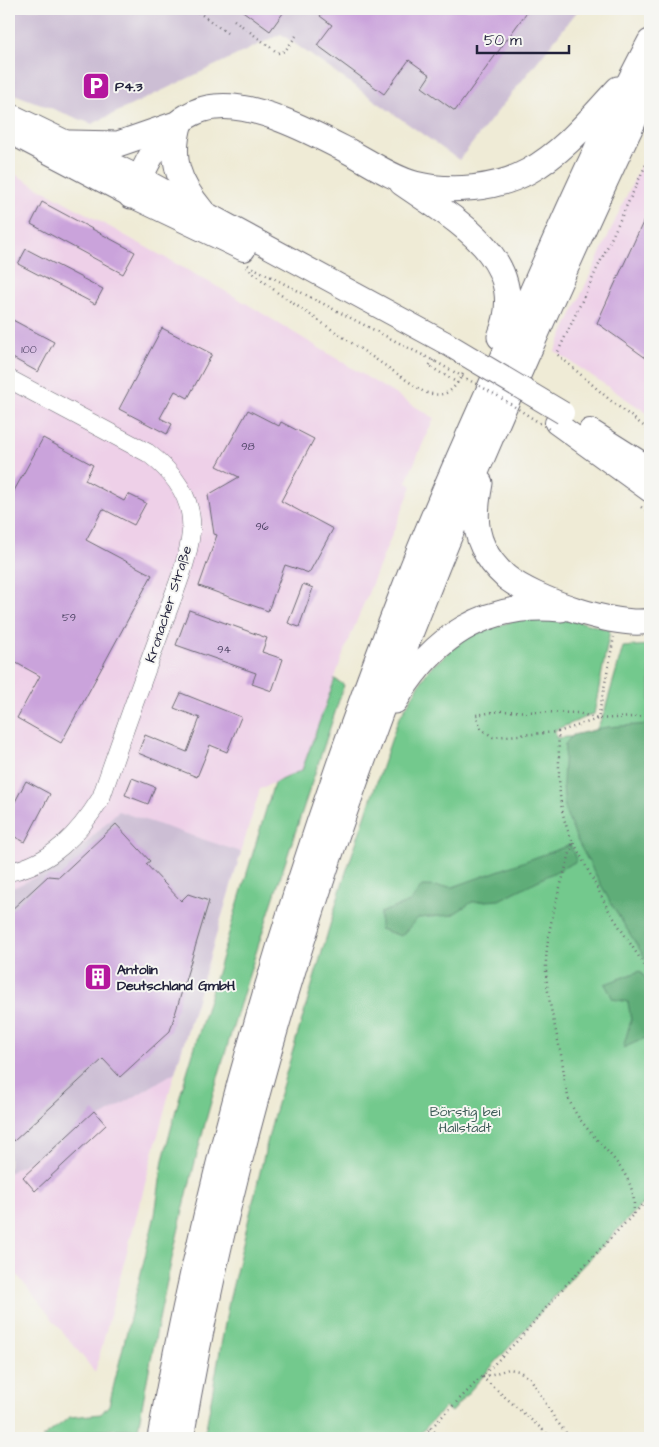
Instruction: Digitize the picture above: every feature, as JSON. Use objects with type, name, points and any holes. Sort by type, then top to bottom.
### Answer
[{"type":"highway","points":[[181,1438],[219,1246],[279,1014],[337,828],[435,567],[583,227],[643,78],[650,42]]},
{"type":"highway","points":[[70,143],[118,144],[180,122],[202,109],[217,106],[245,109],[309,133],[414,184],[460,188],[499,183],[528,172],[575,136],[643,78]]},
{"type":"highway","points":[[160,1438],[200,1240],[224,1145],[260,1012],[319,822],[409,576],[487,395],[564,219],[643,78]]},
{"type":"highway","points":[[136,187],[159,143],[180,122]]},
{"type":"highway","points":[[180,122],[177,134],[176,165],[186,192],[202,211]]},
{"type":"highway","points":[[381,169],[474,235],[492,256],[503,275],[508,301],[507,313],[492,356],[487,395]]},
{"type":"highway","points":[[494,428],[476,504],[476,523],[482,547],[496,567],[516,584],[578,611]]},
{"type":"highway","points":[[364,754],[414,671],[437,648],[461,629],[495,615],[519,609],[550,608],[578,611],[622,621],[650,621]]},
{"type":"main road","points":[[9,114],[70,143],[136,187],[510,394],[557,422],[650,468]]},
{"type":"main road","points":[[9,132],[136,187],[202,211],[438,354]]},
{"type":"main road","points":[[557,422],[650,491]]},
{"type":"street","name":"Kronacher Straße","points":[[9,379],[148,453],[168,468],[181,487],[186,501],[191,532],[176,587],[101,798],[88,819],[70,841],[45,860],[9,872]]},
{"type":"path","points":[[194,9],[227,33]]},
{"type":"path","points":[[234,20],[278,53],[285,51],[296,36]]},
{"type":"path","points":[[650,156],[557,354],[610,400],[650,431]]},
{"type":"path","points":[[239,261],[278,292],[424,392],[438,396],[451,391],[466,368]]},
{"type":"path","points":[[458,383],[429,366],[438,354],[498,396],[557,422]]},
{"type":"path","points":[[598,719],[612,641]]},
{"type":"path","points":[[598,719],[578,713],[535,711],[492,711],[476,715],[480,729],[493,736],[558,732],[598,719],[650,716]]},
{"type":"path","points":[[558,732],[561,773],[558,791],[565,826],[608,908],[650,974]]},
{"type":"path","points":[[573,842],[549,932],[546,961],[549,997],[569,1099],[578,1118],[632,1186],[636,1201],[633,1214]]},
{"type":"path","points":[[421,1438],[482,1377],[650,1197]]},
{"type":"path","points":[[482,1377],[509,1369],[525,1375],[531,1380],[555,1419],[570,1438]]},
{"type":"path","points":[[482,1377],[552,1438]]},
{"type":"path","points":[[430,1428],[442,1438]]},
{"type":"shaded area","points":[[9,9],[579,9],[459,160],[281,34],[92,124],[9,92]]},
{"type":"shaded area","points":[[650,145],[650,415],[555,351]]},
{"type":"shaded area","points":[[9,171],[234,296],[434,418],[406,482],[412,486],[344,652],[302,770],[260,789],[171,1086],[95,1372],[9,1265]]},
{"type":"shaded area","name":"Antolin Deutschland GmbH","points":[[118,811],[241,852],[175,1072],[9,1173],[9,887],[15,887],[67,862]]},
{"type":"green space","name":"Börstig bei Hallstadt","points":[[570,619],[610,630],[594,714],[555,730],[556,738],[594,735],[604,713],[623,647],[650,645],[650,1196],[573,1276],[451,1412],[445,1407],[416,1438],[199,1438],[206,1428],[229,1301],[274,1114],[343,881],[398,720],[429,669],[467,637],[515,620]]},
{"type":"green space","points":[[335,679],[344,685],[255,956],[200,1141],[166,1285],[138,1429],[85,1432],[73,1438],[42,1438],[70,1417],[101,1414],[109,1405],[155,1215],[163,1160],[177,1106],[274,783],[302,770]]},
{"type":"green space","points":[[650,724],[650,966],[613,907],[577,840],[565,810],[563,785],[565,744],[573,735],[607,727]]},
{"type":"green space","points":[[570,845],[577,861],[499,900],[472,902],[452,915],[418,918],[401,936],[380,929],[380,913],[410,902],[422,886],[453,887]]},
{"type":"green space","points":[[640,971],[650,985],[650,1036],[623,1048],[631,1020],[628,1002],[613,999],[605,984]]},
{"type":"building","points":[[240,9],[286,9],[270,31]]},
{"type":"building","points":[[325,9],[529,9],[455,111],[422,87],[430,75],[409,60],[384,94],[317,45],[332,25],[320,16]]},
{"type":"building","points":[[42,202],[135,252],[123,274],[31,224]]},
{"type":"building","points":[[650,207],[650,361],[597,323]]},
{"type":"building","points":[[26,249],[103,289],[95,304],[18,264]]},
{"type":"building","points":[[9,318],[54,342],[38,372],[9,356]]},
{"type":"building","points":[[162,328],[212,354],[188,398],[175,391],[160,418],[172,424],[167,434],[119,409]]},
{"type":"building","points":[[248,410],[279,426],[281,422],[314,439],[281,501],[333,529],[309,573],[285,565],[268,611],[199,586],[217,535],[214,534],[208,495],[239,477],[217,466]]},
{"type":"building","points":[[43,438],[93,465],[85,480],[124,501],[128,494],[146,503],[134,525],[103,509],[86,540],[152,575],[61,743],[17,718],[40,676],[9,659],[9,500]]},
{"type":"building","points":[[303,584],[313,588],[299,627],[288,623]]},
{"type":"building","points":[[189,610],[267,638],[262,652],[283,659],[272,691],[252,684],[256,673],[176,645]]},
{"type":"building","points":[[181,693],[241,717],[227,752],[210,745],[197,777],[138,753],[145,735],[187,752],[200,718],[174,708]]},
{"type":"building","points":[[132,778],[155,787],[148,804],[125,795]]},
{"type":"building","points":[[26,781],[50,794],[25,842],[9,834],[9,813]]},
{"type":"building","name":"Antolin Deutschland GmbH","points":[[116,824],[150,861],[146,864],[181,901],[188,894],[209,901],[170,1031],[120,1077],[103,1059],[14,1141],[9,1135],[9,912],[48,876],[59,877]]},
{"type":"building","points":[[94,1111],[106,1125],[35,1191],[23,1177]]},
{"type":"place","name":"P4.3","points":[[96,86]]},
{"type":"place","name":"Antolin Deutschland GmbH","points":[[98,977]]}]
